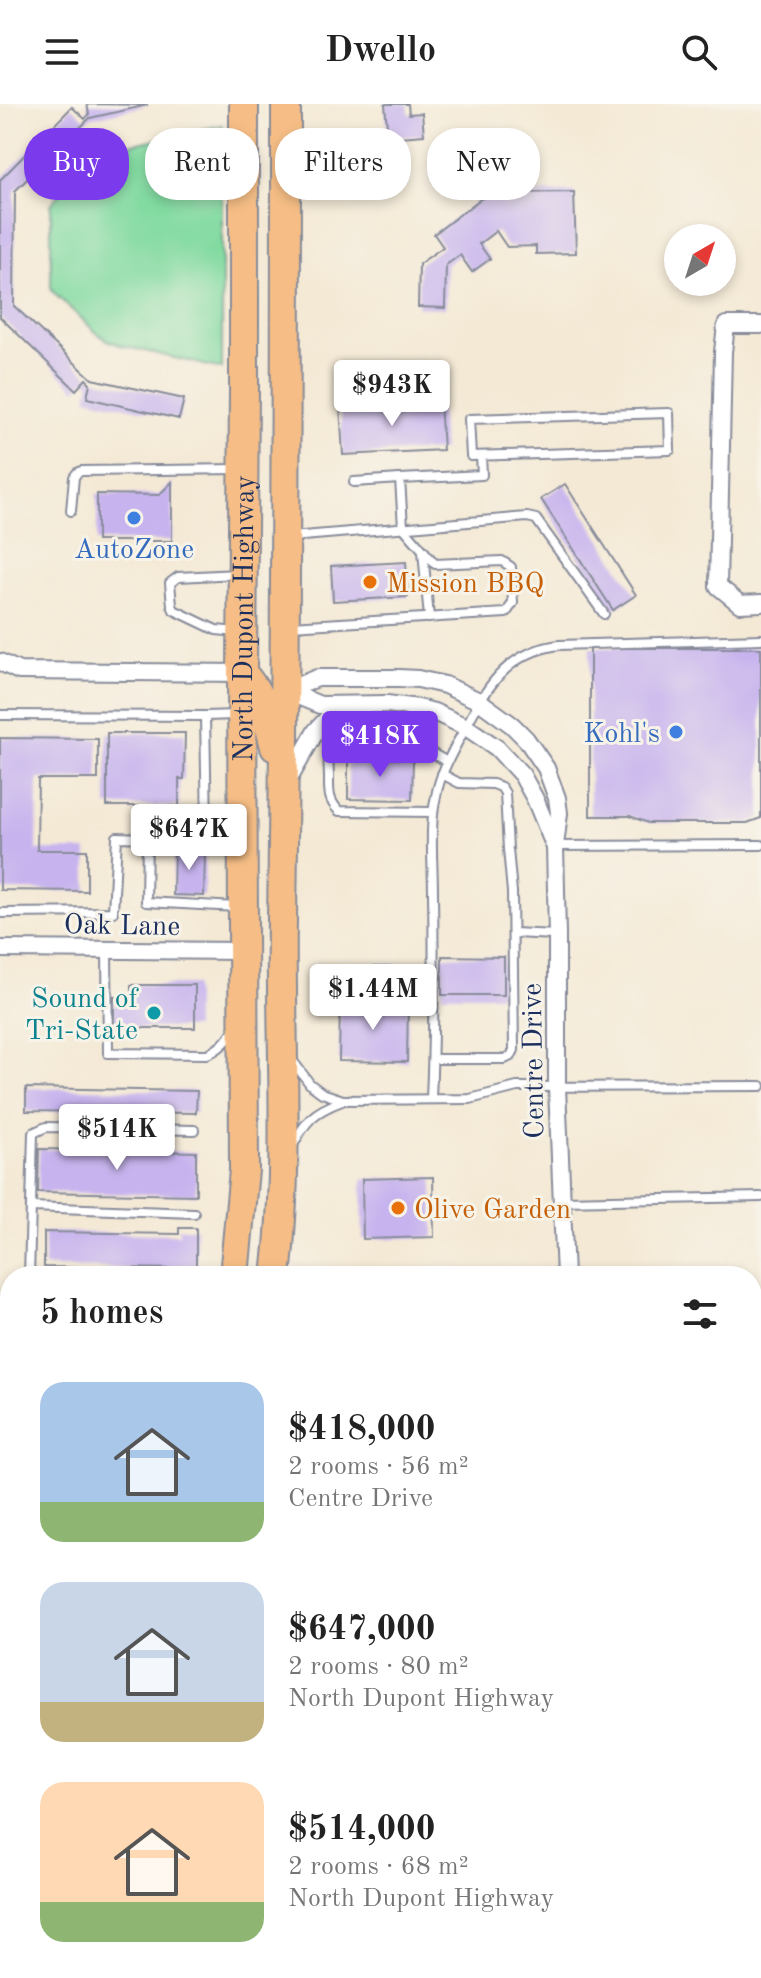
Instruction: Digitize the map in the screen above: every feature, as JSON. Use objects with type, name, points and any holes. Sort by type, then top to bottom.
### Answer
[{"type":"highway","name":"North Dupont Highway","points":[[235,1266],[244,1170],[244,104]]},
{"type":"highway","name":"North Dupont Highway","points":[[277,1266],[284,1164],[282,946],[286,691],[286,104]]},
{"type":"highway","points":[[242,628],[261,669],[286,691]]},
{"type":"highway","points":[[242,673],[253,684],[263,702],[284,787]]},
{"type":"highway","points":[[244,951],[258,972],[262,1079],[266,1084],[284,1087]]},
{"type":"street","points":[[761,325],[726,325],[718,586],[740,604],[761,603]]},
{"type":"street","points":[[0,662],[19,671],[242,673]]},
{"type":"street","name":"Centre Drive","points":[[286,691],[317,678],[399,678],[445,685],[479,701],[512,725],[546,768],[559,813],[555,846],[557,1087],[564,1266]]},
{"type":"street","name":"Centre Drive","points":[[286,691],[320,705],[387,704],[418,708],[466,727],[497,748],[522,775],[555,846]]},
{"type":"street","points":[[284,787],[316,731],[349,704]]},
{"type":"street","name":"Oak Lane","points":[[0,949],[244,951]]},
{"type":"lane","points":[[669,413],[670,450],[481,456],[471,456],[469,419],[669,413]]},
{"type":"lane","points":[[354,482],[482,475],[481,456]]},
{"type":"lane","points":[[71,511],[74,477],[81,471],[244,469]]},
{"type":"lane","points":[[286,626],[506,613],[513,603],[511,567],[502,561],[435,564],[403,527],[400,479]]},
{"type":"lane","points":[[286,537],[527,517],[536,519],[604,614]]},
{"type":"lane","points":[[423,550],[429,618]]},
{"type":"lane","points":[[242,628],[216,630],[174,610],[170,583],[178,577],[243,574]]},
{"type":"lane","points":[[431,1099],[433,812],[447,762],[493,681],[531,651],[545,647],[761,639]]},
{"type":"lane","points":[[0,715],[242,715]]},
{"type":"lane","points":[[205,716],[207,827]]},
{"type":"lane","points":[[433,812],[339,811],[332,805],[329,796],[329,759],[340,745],[348,741],[404,741],[447,762]]},
{"type":"lane","points":[[433,1059],[505,1059],[514,1050],[512,892],[505,793],[493,784],[459,783],[442,774]]},
{"type":"lane","points":[[243,829],[207,827],[190,834],[147,835],[146,902],[244,907]]},
{"type":"lane","points":[[0,913],[113,912],[117,837],[147,838]]},
{"type":"lane","points":[[555,846],[761,845]]},
{"type":"lane","points":[[513,933],[557,935]]},
{"type":"lane","points":[[107,949],[108,1053],[207,1054],[218,1050],[226,1042],[244,1015]]},
{"type":"lane","points":[[347,972],[433,972]]},
{"type":"lane","points":[[283,1047],[310,1084],[322,1093],[343,1100],[470,1099],[517,1087],[761,1086]]},
{"type":"lane","points":[[284,1164],[310,1118],[323,1108],[343,1100]]},
{"type":"lane","points":[[29,1266],[33,1133],[46,1127],[194,1130]]},
{"type":"lane","points":[[560,1201],[761,1197]]},
{"type":"lane","points":[[31,1207],[194,1213]]},
{"type":"green space","points":[[145,142],[145,200],[222,200],[222,369],[107,340],[51,288],[51,205],[54,200],[129,200],[129,145]]},
{"type":"building","points":[[87,104],[148,105],[90,118],[80,128],[51,128],[72,107],[85,119],[89,114]]},
{"type":"building","points":[[385,104],[408,104],[409,114],[422,113],[424,135],[411,136],[411,128],[387,128]]},
{"type":"building","points":[[24,156],[24,182],[15,191],[14,306],[92,379],[184,399],[179,419],[87,398],[90,383],[86,379],[76,390],[0,317],[0,180]]},
{"type":"building","points":[[540,192],[574,192],[576,253],[536,254],[536,246],[507,247],[496,231],[479,244],[490,259],[472,272],[460,255],[446,265],[445,308],[418,307],[419,264],[443,247],[434,234],[479,200],[540,200]]},
{"type":"building","points":[[440,401],[443,450],[343,455],[340,406]]},
{"type":"building","name":"AutoZone","points":[[172,482],[172,541],[97,541],[97,494],[159,495]]},
{"type":"building","points":[[565,484],[636,595],[613,610],[541,499]]},
{"type":"building","name":"Mission BBQ","points":[[406,562],[408,597],[333,601],[331,566]]},
{"type":"building","name":"Kohl's","points":[[590,648],[761,648],[761,818],[747,823],[648,823],[630,816],[590,816]]},
{"type":"building","points":[[107,733],[185,733],[184,779],[179,779],[179,806],[107,806]]},
{"type":"building","points":[[0,738],[98,739],[98,779],[38,779],[37,850],[87,850],[87,891],[0,890]]},
{"type":"building","points":[[348,759],[413,759],[412,800],[348,799]]},
{"type":"building","points":[[174,849],[205,850],[204,896],[173,895]]},
{"type":"building","points":[[442,956],[504,957],[504,995],[442,995]]},
{"type":"building","name":"Sound of Tri-State","points":[[131,985],[195,985],[195,1028],[114,1028],[114,997],[131,997]]},
{"type":"building","points":[[340,1001],[408,1003],[407,1062],[339,1061]]},
{"type":"building","points":[[26,1088],[197,1091],[196,1113],[26,1111]]},
{"type":"building","points":[[39,1149],[196,1152],[196,1195],[38,1192]]},
{"type":"building","name":"Olive Garden","points":[[433,1177],[434,1237],[363,1239],[362,1179]]},
{"type":"building","points":[[179,1228],[196,1228],[196,1266],[44,1266],[44,1232],[179,1234]]},
{"type":"place","name":"AutoZone","points":[[134,518]]},
{"type":"place","name":"Mission BBQ","points":[[370,582]]},
{"type":"place","name":"Kohl's","points":[[676,732]]},
{"type":"place","name":"Sound of Tri-State","points":[[154,1013]]},
{"type":"place","name":"Olive Garden","points":[[398,1208]]}]
